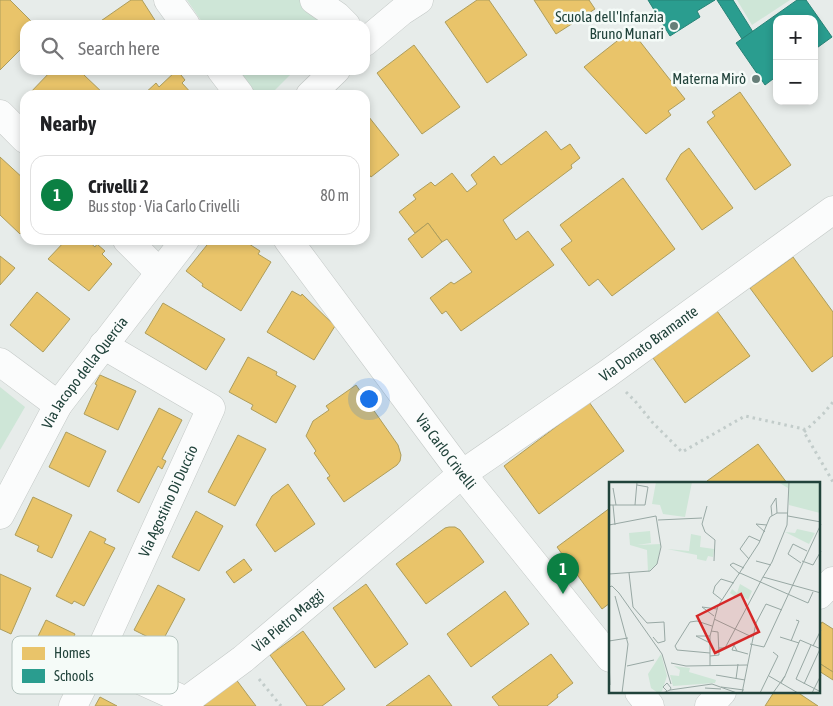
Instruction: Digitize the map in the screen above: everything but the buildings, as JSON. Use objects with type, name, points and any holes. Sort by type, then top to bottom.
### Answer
[{"type":"street","points":[[168,0],[182,20]]},
{"type":"street","points":[[314,0],[341,20]]},
{"type":"street","points":[[370,38],[402,11],[419,0]]},
{"type":"street","points":[[225,75],[236,90]]},
{"type":"street","points":[[315,90],[331,75]]},
{"type":"street","points":[[0,114],[20,134]]},
{"type":"street","name":"Via Donato Bramante","points":[[462,474],[606,374],[833,210]]},
{"type":"street","points":[[132,245],[159,272]]},
{"type":"street","name":"Via Jacopo della Quercia","points":[[0,515],[58,404],[180,245]]},
{"type":"street","name":"Via Carlo Crivelli","points":[[292,245],[462,474],[609,657]]},
{"type":"street","name":"Via Agostino Di Duccio","points":[[103,345],[211,408],[107,636]]},
{"type":"street","points":[[0,362],[58,404]]},
{"type":"street","name":"Via Pietro Maggi","points":[[171,694],[186,701],[242,659],[462,474]]},
{"type":"street","points":[[820,594],[833,581]]},
{"type":"street","name":"Via Agostino Di Duccio","points":[[73,706],[79,694]]},
{"type":"street","points":[[641,694],[650,706]]},
{"type":"street","points":[[708,706],[720,694]]},
{"type":"path","points":[[606,374],[635,401],[653,423],[682,452],[745,416],[804,428],[804,432],[833,482]]},
{"type":"path","points":[[804,432],[833,402]]},
{"type":"path","points":[[242,659],[281,706]]},
{"type":"green space","points":[[187,0],[303,0],[330,20],[201,20]]},
{"type":"green space","points":[[737,0],[790,0],[752,25]]},
{"type":"green space","points":[[239,75],[290,75],[275,90],[250,90]]},
{"type":"green space","points":[[0,387],[25,407],[0,450]]},
{"type":"place","name":"Scuola dell'Infanzia Bruno Munari","points":[[674,26]]},
{"type":"place","name":"Materna Mirò","points":[[756,79]]},
{"type":"place","name":"Crivelli 2","points":[[563,594]]}]
